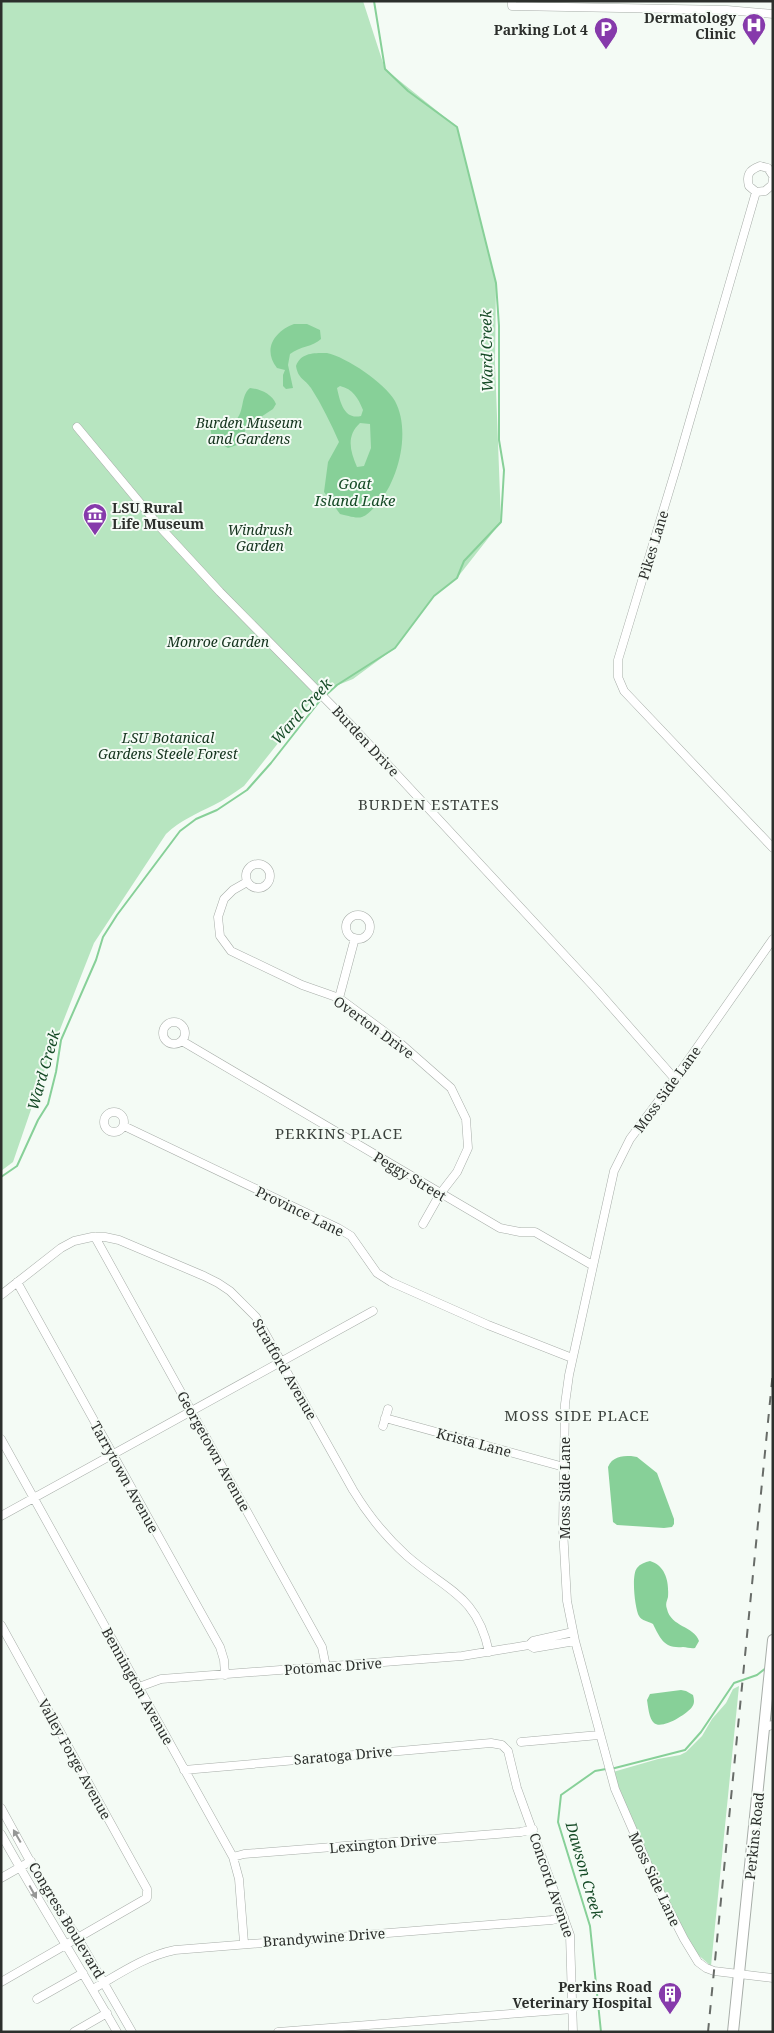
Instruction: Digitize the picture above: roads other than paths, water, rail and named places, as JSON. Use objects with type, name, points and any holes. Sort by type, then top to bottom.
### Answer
[{"type":"main road","name":"Perkins Road","points":[[733,2032],[769,1726],[773,1640]]},
{"type":"street","points":[[512,4],[727,10],[773,14]]},
{"type":"street","points":[[760,166],[768,168],[773,177],[772,185],[765,191],[756,192],[749,186],[747,177],[751,169],[760,166]]},
{"type":"street","name":"Pikes Lane","points":[[756,192],[618,660],[618,677],[624,691],[773,848]]},
{"type":"street","name":"Burden Drive","points":[[76,427],[190,560],[264,639],[332,705],[569,960],[676,1080]]},
{"type":"street","name":"Overton Drive","points":[[248,882],[233,890],[224,898],[218,917],[220,936],[232,951],[302,984],[339,998],[401,1044],[451,1088],[466,1119],[468,1148],[457,1172],[440,1194],[423,1224]]},
{"type":"street","points":[[339,998],[355,938]]},
{"type":"street","name":"Moss Side Lane","points":[[773,939],[676,1080],[630,1139],[614,1170],[572,1358],[565,1404],[564,1467],[565,1579],[573,1632],[599,1735],[615,1789],[658,1888],[698,1962],[709,1970],[773,1978]]},
{"type":"street","name":"Peggy Street","points":[[182,1041],[500,1228],[520,1232],[535,1232],[592,1265]]},
{"type":"street","name":"Province Lane","points":[[124,1126],[338,1228],[351,1236],[377,1273],[391,1282],[495,1328],[572,1358]]},
{"type":"street","name":"Stratford Avenue","points":[[1,1295],[61,1248],[74,1241],[96,1237],[119,1240],[204,1276],[230,1291],[256,1317],[353,1490],[368,1513],[398,1548],[468,1604],[481,1624],[489,1652]]},
{"type":"street","name":"Georgetown Avenue","points":[[96,1237],[322,1647],[326,1667]]},
{"type":"street","name":"Tarrytown Avenue","points":[[17,1282],[220,1647],[224,1660],[225,1674]]},
{"type":"street","points":[[1,1516],[373,1311]]},
{"type":"street","points":[[383,1426],[388,1409]]},
{"type":"street","name":"Krista Lane","points":[[385,1418],[564,1467]]},
{"type":"street","name":"Bennington Avenue","points":[[1,1439],[233,1857],[239,1879],[244,1943]]},
{"type":"street","name":"Valley Forge Avenue","points":[[1,1625],[147,1889],[147,1898],[78,1938]]},
{"type":"street","name":"Potomac Drive","points":[[139,1686],[161,1679],[326,1667],[489,1652],[529,1645],[533,1641],[573,1632]]},
{"type":"street","name":"Potomac Drive","points":[[529,1645],[534,1648],[575,1641]]},
{"type":"street","points":[[521,1742],[599,1735]]},
{"type":"street","name":"Saratoga Drive","points":[[184,1770],[472,1745],[502,1745]]},
{"type":"street","name":"Concord Avenue","points":[[502,1745],[508,1751],[516,1783],[564,1917],[572,1946],[573,2032]]},
{"type":"street","name":"Congress Boulevard","points":[[1,1808],[56,1906],[78,1938],[132,2032]]},
{"type":"street","name":"Lexington Drive","points":[[233,1857],[244,1854],[521,1832],[533,1829]]},
{"type":"street","name":"Congress Boulevard","points":[[1,1834],[41,1906],[67,1944],[117,2032]]},
{"type":"street","points":[[1,1878],[31,1861]]},
{"type":"street","name":"Brandywine Drive","points":[[92,1989],[139,1962],[167,1952],[244,1943],[552,1920],[564,1917]]},
{"type":"street","points":[[1,1982],[78,1938]]},
{"type":"street","points":[[37,1999],[83,1973]]},
{"type":"street","points":[[278,2032],[572,2009]]},
{"type":"street","points":[[74,2032],[107,2013]]},
{"type":"water","points":[[294,324],[307,324],[320,330],[321,339],[290,354],[288,365],[293,388],[286,389],[283,386],[285,370],[277,368],[273,361],[271,348],[276,336]]},
{"type":"water","name":"Goat Island Lake","points":[[313,353],[327,353],[354,365],[383,386],[395,401],[400,413],[402,440],[397,469],[385,495],[377,505],[362,517],[340,514],[324,492],[328,462],[339,442],[319,401],[309,385],[300,376],[296,366],[298,361],[305,356]],"holes":[[[340,386],[348,389],[357,398],[363,410],[361,416],[355,417],[350,415],[344,409],[337,388]],[[360,423],[370,424],[371,448],[364,466],[357,467],[351,449],[351,438]]]},
{"type":"water","points":[[250,388],[272,397],[276,404],[273,409],[247,426],[240,444],[228,448],[212,439],[210,425],[228,419],[235,421],[240,413],[245,395]]},
{"type":"water","points":[[637,1457],[657,1473],[674,1519],[672,1527],[617,1525],[613,1522],[608,1467],[617,1458]]},
{"type":"water","points":[[650,1561],[660,1567],[667,1580],[668,1597],[666,1606],[669,1615],[696,1636],[699,1641],[695,1648],[677,1647],[667,1644],[653,1624],[640,1618],[636,1607],[634,1577],[640,1565]]},
{"type":"water","points":[[681,1690],[693,1695],[694,1702],[692,1707],[680,1717],[668,1723],[658,1725],[654,1723],[650,1716],[647,1700],[650,1694]]},
{"type":"waterway","name":"Ward Creek","points":[[326,695],[337,685],[395,648],[434,596],[457,578],[464,561],[501,522],[504,470],[499,440],[499,326],[496,283],[457,127],[408,91],[385,69],[374,1]]},
{"type":"waterway","name":"Ward Creek","points":[[1,1177],[17,1166],[38,1120],[48,1104],[61,1040],[96,960],[103,937],[117,915],[180,831],[196,819],[217,810],[247,790],[271,763],[322,698]]},
{"type":"waterway","name":"Dawson Creek","points":[[611,1769],[685,1750],[701,1732],[734,1683],[757,1675],[766,1668]]},
{"type":"waterway","name":"Dawson Creek","points":[[601,2032],[590,1926],[558,1822],[561,1795],[595,1771],[606,1769]]},
{"type":"railway","points":[[708,2032],[773,1371]]},
{"type":"place","name":"Dermatology Clinic","points":[[754,46]]},
{"type":"place","name":"Parking Lot 4","points":[[606,50]]},
{"type":"place","name":"LSU Rural Life Museum","points":[[95,536]]},
{"type":"place","name":"Perkins Road Veterinary Hospital","points":[[670,2015]]},
{"type":"district","name":"BURDEN ESTATES","points":[[429,804]]},
{"type":"district","name":"PERKINS PLACE","points":[[339,1133]]},
{"type":"district","name":"MOSS SIDE PLACE","points":[[577,1415]]},
{"type":"park label","name":"Burden Museum and Gardens","points":[[249,430]]},
{"type":"park label","name":"Windrush Garden","points":[[260,538]]},
{"type":"park label","name":"Monroe Garden","points":[[218,641]]},
{"type":"park label","name":"LSU Botanical Gardens Steele Forest","points":[[168,746]]}]
